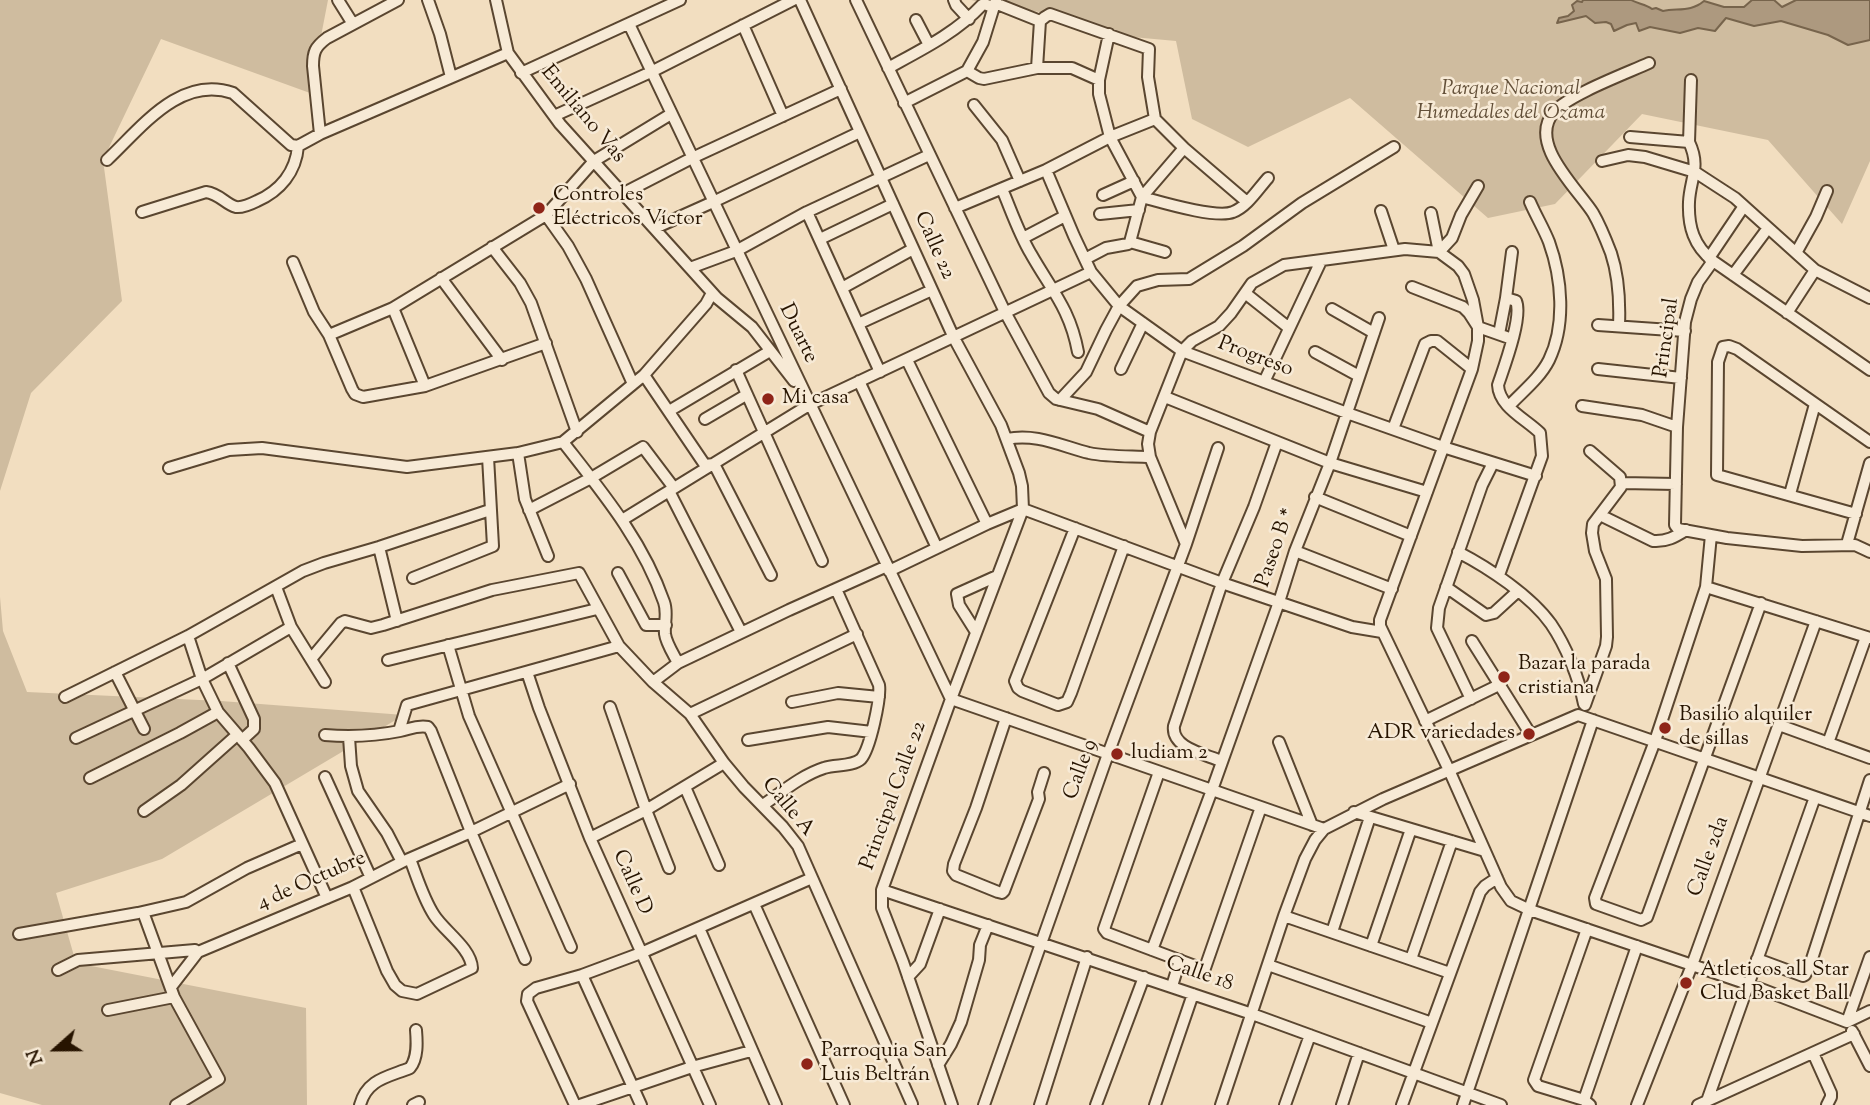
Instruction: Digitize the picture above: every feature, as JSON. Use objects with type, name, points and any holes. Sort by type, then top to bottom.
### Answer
[{"type":"street","points":[[338,0],[353,24]]},
{"type":"street","points":[[320,134],[313,55],[316,46],[398,0]]},
{"type":"street","points":[[428,0],[451,77]]},
{"type":"street","name":"Emiliano Vas","points":[[496,0],[508,53],[554,116],[712,293],[752,327],[808,401]]},
{"type":"street","points":[[521,73],[680,0]]},
{"type":"street","points":[[554,116],[651,72],[793,0]]},
{"type":"street","name":"Calle 22","points":[[800,0],[954,338],[1002,425],[1022,486],[1023,509]]},
{"type":"street","points":[[954,0],[969,19]]},
{"type":"street","points":[[861,3],[904,103],[1004,313],[1049,393],[1060,400],[1098,409],[1150,432]]},
{"type":"street","points":[[904,103],[967,71],[983,42],[995,3]]},
{"type":"street","points":[[888,68],[969,19],[984,4],[995,3],[1040,21]]},
{"type":"street","points":[[1037,68],[1040,21],[1050,15],[1149,49],[1148,77],[1155,119],[1184,148],[1247,201]]},
{"type":"street","points":[[916,20],[929,45]]},
{"type":"street","name":"Duarte","points":[[629,24],[951,699]]},
{"type":"street","points":[[743,26],[783,116]]},
{"type":"street","points":[[1109,34],[1098,80],[1099,94],[1110,137],[1142,197]]},
{"type":"street","points":[[107,160],[169,102],[207,89],[233,93],[291,145],[298,146],[508,53]]},
{"type":"street","points":[[1619,327],[1618,276],[1610,251],[1595,216],[1551,155],[1546,130],[1555,110],[1572,99],[1649,63]]},
{"type":"street","points":[[967,71],[984,79],[1037,68],[1072,68],[1098,80]]},
{"type":"street","points":[[1691,80],[1689,142],[1695,172],[1689,201],[1691,232],[1696,243],[1711,260],[1787,313],[1868,364]]},
{"type":"street","points":[[624,193],[692,158],[841,89]]},
{"type":"street","points":[[974,105],[1002,140],[1020,181]]},
{"type":"street","points":[[329,335],[393,309],[546,215],[594,161],[671,114]]},
{"type":"street","points":[[955,208],[1046,170],[1110,137],[1155,119]]},
{"type":"street","points":[[655,228],[860,132]]},
{"type":"street","points":[[1630,137],[1689,142]]},
{"type":"street","points":[[142,212],[206,192],[214,193],[233,206],[248,205],[270,195],[282,184],[297,159],[298,146]]},
{"type":"street","points":[[1060,400],[1086,372],[1119,306],[1140,284],[1158,280],[1189,279],[1394,147]]},
{"type":"street","points":[[1130,242],[1142,197],[1184,148]]},
{"type":"street","points":[[690,268],[736,251],[807,212],[929,155]]},
{"type":"street","points":[[1602,161],[1628,155],[1645,157],[1695,172],[1735,198],[1815,270],[1870,298]]},
{"type":"street","name":"Progreso","points":[[1046,170],[1091,272],[1119,306],[1182,351],[1346,413],[1536,476]]},
{"type":"street","points":[[1142,197],[1217,214],[1233,212],[1268,178]]},
{"type":"street","points":[[1103,195],[1134,181]]},
{"type":"street","points":[[1439,252],[1452,237],[1478,186]]},
{"type":"street","points":[[1002,189],[1029,252],[1070,321],[1078,352]]},
{"type":"street","points":[[1796,253],[1827,191]]},
{"type":"street","points":[[1509,406],[1548,361],[1560,319],[1557,273],[1549,242],[1530,202]]},
{"type":"street","points":[[820,239],[893,204]]},
{"type":"street","name":"Principal","points":[[1682,529],[1675,525],[1676,426],[1685,331],[1691,299],[1698,282],[1744,206]]},
{"type":"street","points":[[1100,214],[1139,210]]},
{"type":"street","points":[[1381,211],[1394,250]]},
{"type":"street","points":[[807,212],[880,372]]},
{"type":"street","points":[[1431,213],[1439,252]]},
{"type":"street","points":[[546,215],[568,246],[586,279],[634,384]]},
{"type":"street","points":[[1023,238],[1065,216]]},
{"type":"street","points":[[1733,275],[1768,228]]},
{"type":"street","points":[[1085,259],[1106,248],[1130,242],[1165,252]]},
{"type":"street","points":[[492,247],[525,293],[546,342],[577,432]]},
{"type":"street","points":[[842,288],[914,249]]},
{"type":"street","points":[[1186,544],[1150,457],[1148,444],[1150,432],[1182,351],[1192,341],[1219,326],[1252,283],[1284,265],[1405,249],[1439,252],[1458,266],[1464,274],[1473,300],[1478,327],[1472,369],[1380,620],[1382,632],[1449,770],[1505,895],[1511,901],[1530,909],[1748,984],[1847,1022],[1870,1066]]},
{"type":"street","points":[[1499,334],[1512,252]]},
{"type":"street","points":[[293,261],[314,312],[329,335],[352,389],[359,396],[425,386],[546,342]]},
{"type":"street","points":[[1264,382],[1321,261]]},
{"type":"street","points":[[1787,313],[1815,270]]},
{"type":"street","points":[[622,520],[763,433],[808,401],[859,382],[1091,272]]},
{"type":"street","points":[[441,278],[502,360]]},
{"type":"street","points":[[1412,287],[1463,307],[1478,327],[1512,339]]},
{"type":"street","points":[[858,324],[932,290]]},
{"type":"street","points":[[169,468],[229,450],[262,448],[407,467],[518,453],[563,442],[644,374],[706,304],[712,293]]},
{"type":"street","points":[[1245,293],[1289,328]]},
{"type":"street","points":[[1499,575],[1542,456],[1540,433],[1498,393],[1518,306],[1515,300],[1506,298]]},
{"type":"street","points":[[393,309],[425,386]]},
{"type":"street","points":[[1332,309],[1374,333]]},
{"type":"street","name":"Paseo B *","points":[[1152,950],[1212,790],[1295,551],[1330,463],[1379,318]]},
{"type":"street","points":[[1121,369],[1143,323]]},
{"type":"street","points":[[1598,325],[1685,331]]},
{"type":"street","points":[[1393,429],[1427,342],[1437,341],[1472,369]]},
{"type":"street","points":[[1856,514],[1717,475],[1718,362],[1723,347],[1737,349],[1870,442]]},
{"type":"street","points":[[669,411],[770,351]]},
{"type":"street","points":[[1315,352],[1359,376]]},
{"type":"street","points":[[906,360],[986,524]]},
{"type":"street","points":[[1598,369],[1681,378]]},
{"type":"street","points":[[736,370],[822,561]]},
{"type":"street","points":[[644,374],[705,465],[714,464]]},
{"type":"street","points":[[859,382],[937,548]]},
{"type":"street","points":[[705,419],[746,394]]},
{"type":"street","points":[[1165,397],[1330,463],[1427,492]]},
{"type":"street","points":[[1790,494],[1815,404]]},
{"type":"street","points":[[1581,406],[1642,415],[1676,426]]},
{"type":"street","points":[[1007,439],[1028,437],[1090,453],[1150,457]]},
{"type":"street","points":[[563,442],[622,520],[642,552],[664,603],[667,616],[666,637],[678,663]]},
{"type":"street","points":[[1221,761],[1181,744],[1173,732],[1222,583],[1278,442]]},
{"type":"street","points":[[529,510],[643,447],[672,489],[741,632]]},
{"type":"street","name":"Calle 9","points":[[984,1105],[1218,448]]},
{"type":"street","points":[[1463,1105],[1530,909],[1606,646],[1606,579],[1595,551],[1592,533],[1593,524],[1622,482],[1620,477],[1590,451]]},
{"type":"street","points":[[518,453],[524,493],[548,556]]},
{"type":"street","points":[[413,578],[493,546],[488,457]]},
{"type":"street","points":[[1471,699],[1437,628],[1439,608],[1446,587],[1482,485],[1493,463]]},
{"type":"street","points":[[1847,544],[1870,463]]},
{"type":"street","points":[[714,464],[771,575]]},
{"type":"street","points":[[1622,482],[1676,484]]},
{"type":"street","points":[[1315,497],[1411,536]]},
{"type":"street","points":[[653,682],[678,663],[741,632],[1023,509],[1222,583],[1352,627],[1382,632]]},
{"type":"street","name":"Principal Calle 22","points":[[952,1105],[882,908],[882,890],[1023,509]]},
{"type":"street","points":[[65,697],[188,636],[312,568],[491,510]]},
{"type":"street","points":[[1600,515],[1653,541],[1672,539],[1682,529],[1802,546],[1847,544],[1870,552]]},
{"type":"street","points":[[1074,528],[1015,681],[1022,691],[1058,705],[1067,702],[1124,546]]},
{"type":"street","points":[[1711,535],[1706,587],[1655,741],[1595,898],[1596,904],[1641,920],[1647,917],[1760,603]]},
{"type":"street","points":[[311,659],[345,621],[371,628],[397,621],[379,547]]},
{"type":"street","points":[[1295,551],[1392,589]]},
{"type":"street","points":[[1458,552],[1499,575],[1550,623],[1581,688],[1585,714]]},
{"type":"street","points":[[618,573],[646,625],[666,625]]},
{"type":"street","name":"Calle A","points":[[397,621],[492,590],[580,574],[619,646],[653,682],[690,714],[724,763],[798,846],[913,1105]]},
{"type":"street","points":[[976,632],[959,605],[957,594],[997,576]]},
{"type":"street","points":[[276,587],[291,627],[325,682]]},
{"type":"street","points":[[1446,587],[1486,615],[1494,612],[1518,592]]},
{"type":"street","points":[[1706,587],[1868,637],[1828,743]]},
{"type":"street","points":[[763,805],[816,771],[859,760],[872,732],[880,691],[877,678],[836,589]]},
{"type":"street","points":[[388,660],[597,609]]},
{"type":"street","name":"Calle 2da","points":[[1637,1105],[1692,965],[1816,621]]},
{"type":"street","points":[[76,738],[202,679],[291,627]]},
{"type":"street","points":[[690,714],[857,634]]},
{"type":"street","points":[[188,636],[202,679],[218,712],[275,783],[327,898]]},
{"type":"street","points":[[1472,641],[1531,735]]},
{"type":"street","points":[[447,645],[469,716],[571,947]]},
{"type":"street","points":[[399,731],[407,705],[619,646]]},
{"type":"street","points":[[144,811],[254,729],[254,719],[228,663]]},
{"type":"street","points":[[115,672],[144,729]]},
{"type":"street","name":"Calle D","points":[[527,672],[590,838],[710,1105]]},
{"type":"street","points":[[1425,721],[1501,684]]},
{"type":"street","points":[[792,702],[838,693],[879,697]]},
{"type":"street","points":[[951,699],[1324,829]]},
{"type":"street","points":[[610,707],[669,868]]},
{"type":"street","points":[[90,778],[218,712]]},
{"type":"street","points":[[1221,1105],[1305,859],[1324,829],[1354,812],[1585,714],[1864,814]]},
{"type":"street","points":[[1006,718],[954,864],[953,871],[956,875],[998,892],[1004,891],[1039,799],[1038,792],[1044,773]]},
{"type":"street","points":[[1779,725],[1870,758]]},
{"type":"street","points":[[325,735],[349,737],[419,726],[431,730],[525,958]]},
{"type":"street","points":[[748,740],[828,727],[872,732]]},
{"type":"street","points":[[349,737],[358,791],[406,861],[434,915],[457,940],[472,968],[417,994],[402,992],[387,971],[354,887]]},
{"type":"street","points":[[1279,742],[1312,825]]},
{"type":"street","points":[[590,838],[646,810],[724,763]]},
{"type":"street","points":[[1159,772],[1104,929],[1107,933],[1203,969],[1261,807]]},
{"type":"street","points":[[325,777],[371,878]]},
{"type":"street","points":[[1757,959],[1805,975],[1864,814],[1870,780]]},
{"type":"street","name":"4 de Octubre","points":[[58,970],[78,960],[195,950],[198,952],[354,887],[570,784]]},
{"type":"street","points":[[685,787],[719,865]]},
{"type":"street","points":[[1703,1103],[1815,797]]},
{"type":"street","points":[[1354,812],[1485,851]]},
{"type":"street","points":[[1332,932],[1370,817]]},
{"type":"street","points":[[1371,946],[1411,829]]},
{"type":"street","points":[[1411,959],[1452,841]]},
{"type":"street","points":[[19,934],[186,902],[247,868],[302,844]]},
{"type":"street","points":[[751,1051],[692,1067],[577,1105],[527,997],[536,988],[582,975],[641,953],[812,878]]},
{"type":"street","points":[[1402,1105],[1480,892],[1497,878]]},
{"type":"street","name":"Calle 18","points":[[882,890],[1172,986],[1502,1105]]},
{"type":"street","points":[[754,904],[844,1105]]},
{"type":"street","points":[[908,977],[920,964],[940,909]]},
{"type":"street","points":[[143,912],[172,992],[219,1079],[177,1105]]},
{"type":"street","points":[[1284,916],[1450,973]]},
{"type":"street","points":[[938,1065],[961,1022],[979,960],[980,945],[988,925]]},
{"type":"street","points":[[699,928],[776,1105]]},
{"type":"street","points":[[1587,929],[1534,1080],[1538,1086],[1587,1102],[1637,946]]},
{"type":"street","points":[[108,1010],[172,992],[198,952]]},
{"type":"street","points":[[1041,1105],[1087,957]]},
{"type":"street","points":[[1847,1022],[1870,957]]},
{"type":"street","points":[[1172,986],[1180,960]]},
{"type":"street","points":[[1268,965],[1432,1023]]},
{"type":"street","points":[[582,975],[641,1105]]},
{"type":"street","points":[[1096,1105],[1144,977]]},
{"type":"street","points":[[1155,1105],[1193,994]]},
{"type":"street","points":[[1847,1022],[1870,1011]]},
{"type":"street","points":[[360,1105],[371,1084],[414,1065],[416,1030]]},
{"type":"street","points":[[1703,1103],[1854,1034]]},
{"type":"street","points":[[1285,1105],[1310,1035]]},
{"type":"street","points":[[1342,1105],[1359,1053]]},
{"type":"street","points":[[1813,1053],[1831,1093],[1827,1105]]},
{"type":"green space","points":[[0,0],[328,0],[310,93],[161,39],[103,160],[122,301],[31,393],[0,491]]},
{"type":"green space","name":"Parque Nacional Humedales del Ozama","points":[[971,0],[1870,0],[1870,161],[1842,224],[1768,140],[1642,114],[1555,204],[1488,218],[1350,98],[1248,147],[1192,119],[1176,41],[1132,37],[1073,18]]},
{"type":"green space","points":[[0,597],[3,631],[27,692],[221,701],[404,715],[162,859],[56,893],[76,963],[306,1008],[307,1105],[42,1105],[0,1093]]},
{"type":"shaded area","points":[[1583,0],[1631,0],[1663,11],[1689,8],[1704,1],[1724,7],[1744,7],[1752,0],[1774,0],[1782,7],[1796,0],[1870,0],[1870,40],[1848,45],[1828,35],[1781,21],[1754,26],[1726,18],[1715,31],[1698,28],[1680,33],[1650,27],[1639,31],[1636,23],[1614,31],[1611,24],[1595,23],[1586,16],[1557,23],[1559,18],[1574,11],[1572,5]]},
{"type":"place","name":"Controles Eléctricos Víctor","points":[[539,208]]},
{"type":"place","name":"Mi casa","points":[[768,399]]},
{"type":"place","name":"Bazar la parada cristiana","points":[[1504,677]]},
{"type":"place","name":"Basilio alquiler de sillas","points":[[1665,728]]},
{"type":"place","name":"ADR variedades","points":[[1529,734]]},
{"type":"place","name":"ludiam 2","points":[[1117,754]]},
{"type":"place","name":"Atleticos all Star Clud Basket Ball","points":[[1686,983]]},
{"type":"place","name":"Parroquia San Luis Beltrán","points":[[807,1064]]}]
